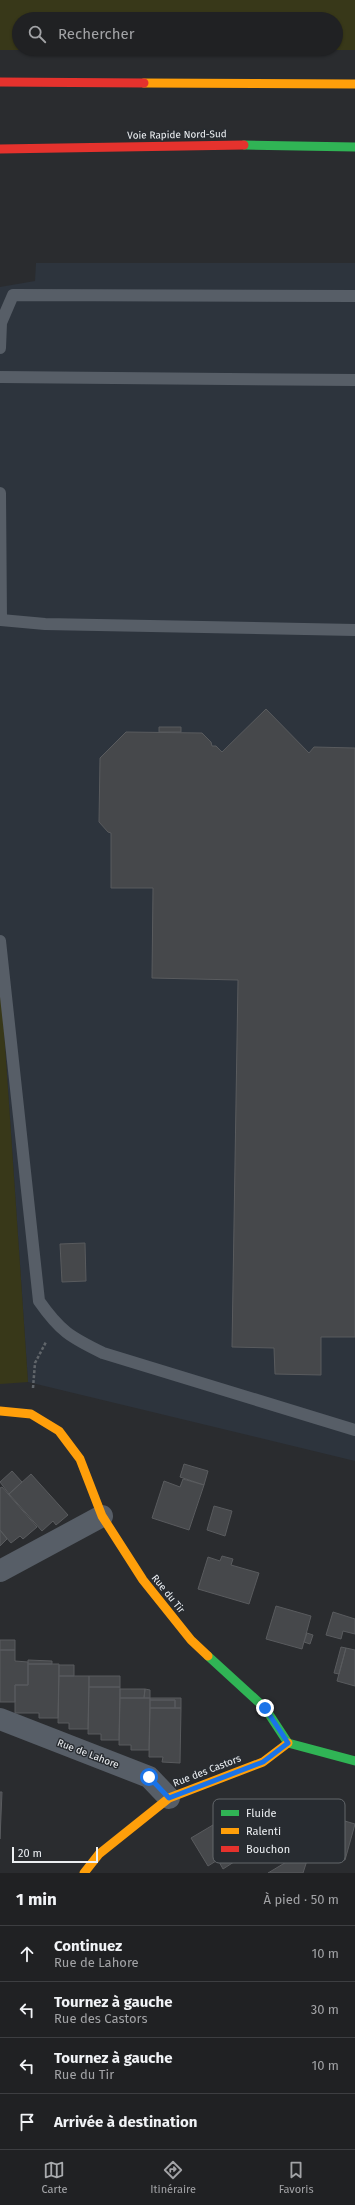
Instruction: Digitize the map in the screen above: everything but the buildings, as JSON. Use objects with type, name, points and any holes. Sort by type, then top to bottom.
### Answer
[{"type":"main road","points":[[0,82],[355,84]]},
{"type":"main road","name":"Voie Rapide Nord-Sud","points":[[0,149],[208,145],[355,147]]},
{"type":"main road","name":"Rue du Tir","points":[[0,1411],[31,1414],[59,1431],[80,1460],[102,1516],[143,1580],[191,1640],[265,1708],[288,1743]]},
{"type":"main road","points":[[288,1743],[355,1761]]},
{"type":"main road","name":"Rue des Castors","points":[[84,1873],[99,1854],[169,1798],[263,1762],[288,1743]]},
{"type":"street","points":[[0,1571],[102,1516]]},
{"type":"street","name":"Rue de Lahore","points":[[0,1719],[149,1777],[169,1798]]},
{"type":"lane","points":[[0,348],[1,323],[13,295],[355,296]]},
{"type":"lane","points":[[0,377],[355,380]]},
{"type":"lane","points":[[0,493],[0,621],[65,624],[355,630]]},
{"type":"lane","points":[[0,941],[39,1301],[55,1323],[74,1339],[103,1353],[355,1430]]},
{"type":"path","points":[[31,1414],[35,1363],[55,1323]]},
{"type":"shaded area","points":[[0,0],[355,0],[355,50],[343,50],[343,12],[12,12],[12,50],[0,50]]},
{"type":"shaded area","points":[[36,263],[355,263],[355,1461],[28,1382],[0,972],[0,287],[35,281]]},
{"type":"shaded area","points":[[0,972],[28,1382],[0,1384]]},
{"type":"traffic: fast","points":[[244,145],[355,147]]},
{"type":"traffic: fast","points":[[208,1656],[265,1708],[288,1743],[355,1761]]},
{"type":"traffic: slow","points":[[144,83],[355,84]]},
{"type":"traffic: slow","points":[[0,1411],[31,1414],[59,1431],[80,1459],[102,1516],[143,1580],[191,1640],[208,1656]]},
{"type":"traffic: slow","points":[[84,1873],[99,1854],[169,1798],[263,1762],[288,1743]]},
{"type":"traffic: jam","points":[[0,82],[144,83]]},
{"type":"traffic: jam","points":[[0,149],[244,145]]},
{"type":"route","points":[[149,1777],[169,1798],[228,1774],[263,1762],[288,1743],[265,1708]]}]
